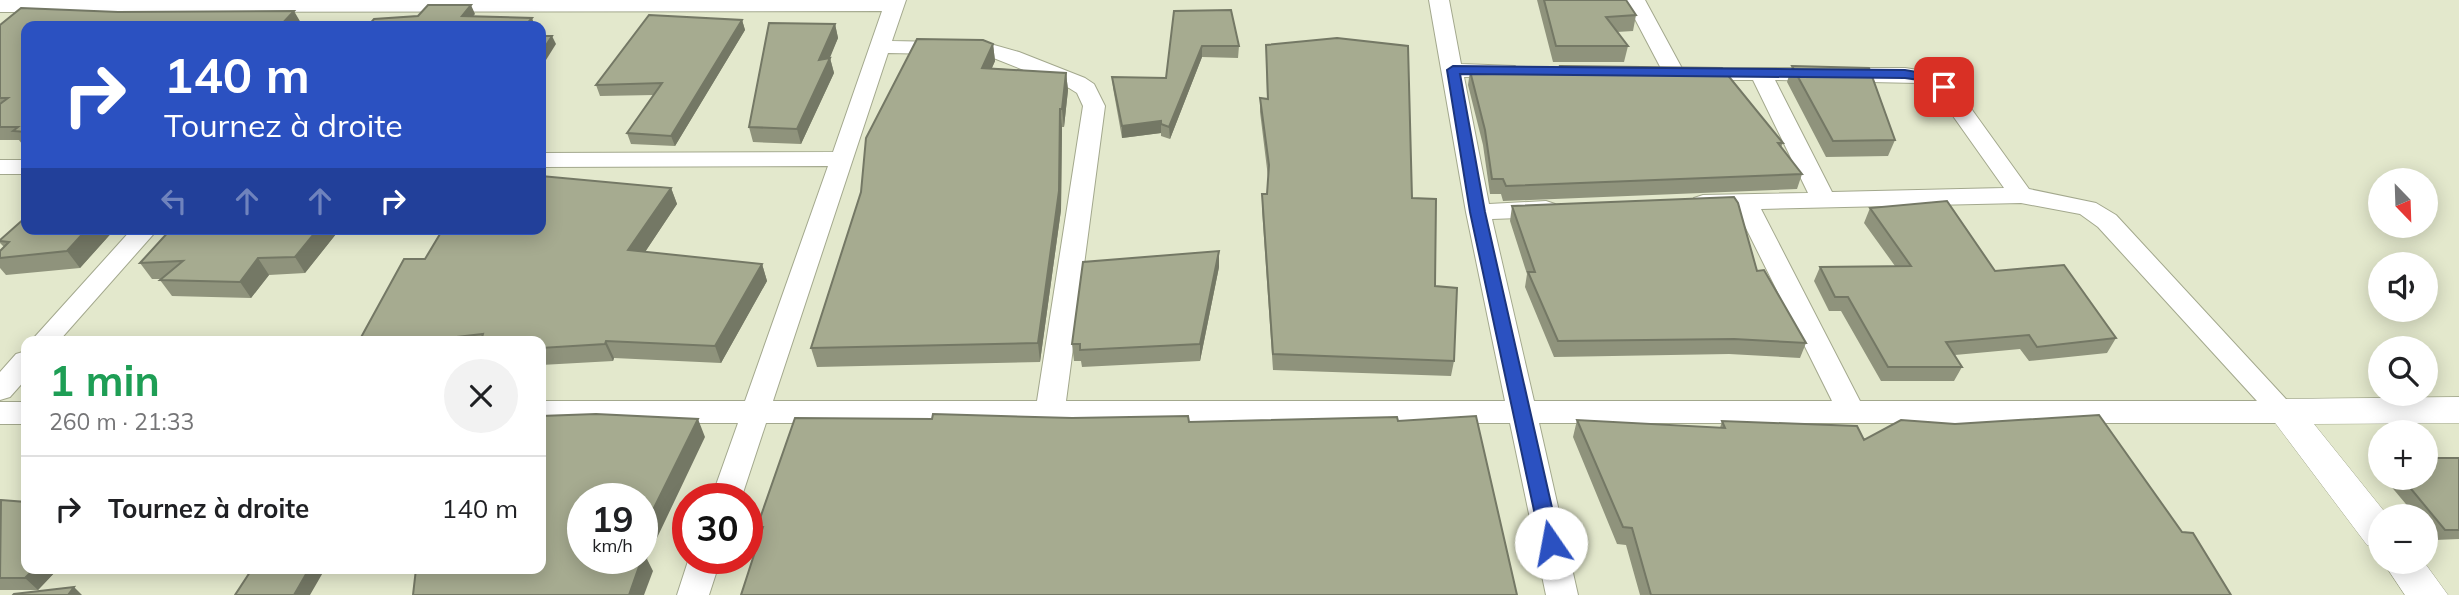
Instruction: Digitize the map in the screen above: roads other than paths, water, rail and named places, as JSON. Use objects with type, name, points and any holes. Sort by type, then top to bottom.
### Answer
[{"type":"street","points":[[1439,0],[1478,212],[1562,595]]},
{"type":"street","points":[[1635,0],[1674,73]]},
{"type":"street","points":[[335,21],[352,3]]},
{"type":"street","points":[[0,6],[895,3],[731,483]]},
{"type":"street","points":[[880,47],[987,49],[1012,56],[1077,83],[1086,89],[1094,106],[1050,412]]},
{"type":"street","points":[[1453,70],[1522,71]]},
{"type":"street","points":[[1646,73],[1905,74],[1923,77],[1944,87],[2021,195]]},
{"type":"street","points":[[1761,75],[1823,198]]},
{"type":"street","points":[[546,160],[842,159]]},
{"type":"street","points":[[0,167],[21,167]]},
{"type":"street","points":[[1678,204],[1823,198],[2021,195],[2087,208],[2107,220],[2284,412],[2368,519]]},
{"type":"street","points":[[1745,201],[1851,411]]},
{"type":"street","points":[[1478,212],[1571,208]]},
{"type":"street","points":[[49,336],[141,235]]},
{"type":"street","points":[[0,390],[21,367]]},
{"type":"street","points":[[546,412],[2459,410]]},
{"type":"street","points":[[0,412],[21,412]]},
{"type":"street","points":[[693,595],[700,574]]},
{"type":"street","points":[[2411,574],[2428,595]]}]
